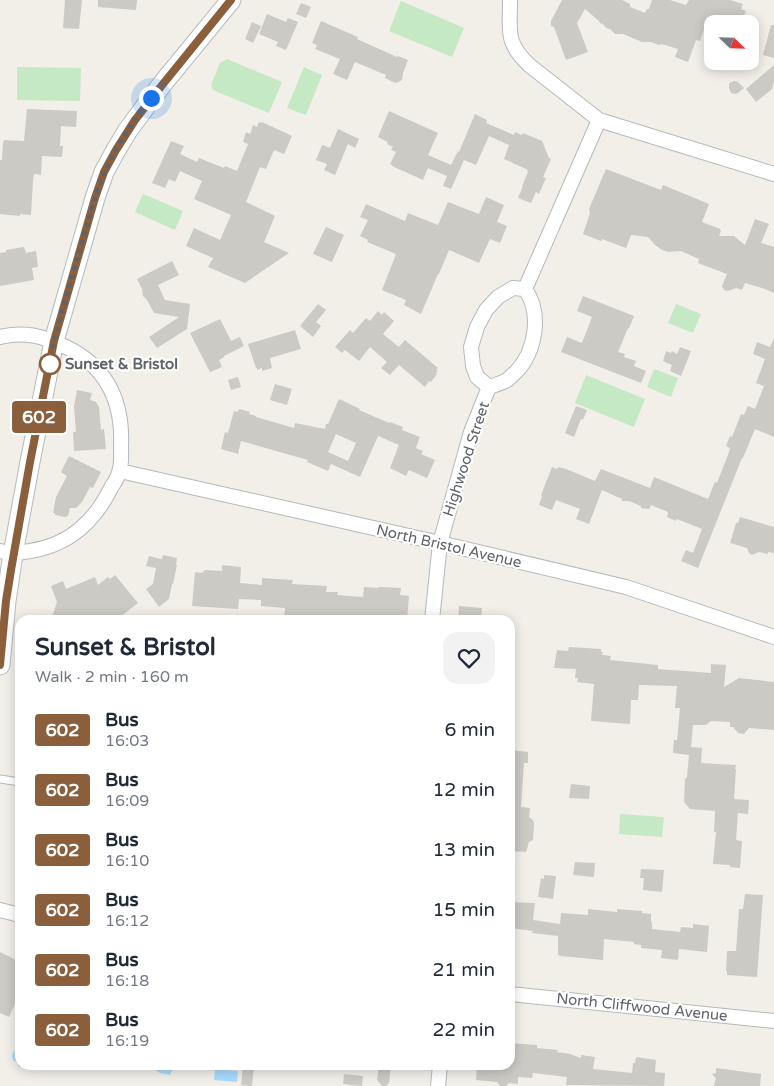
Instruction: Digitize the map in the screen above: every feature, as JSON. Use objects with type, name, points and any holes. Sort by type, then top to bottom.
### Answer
[{"type":"main road","points":[[0,665],[6,601],[7,552],[30,462],[54,341],[104,172],[142,110],[231,0]]},
{"type":"street","points":[[510,0],[510,38],[518,55],[599,120],[774,174]]},
{"type":"street","points":[[525,289],[599,120]]},
{"type":"street","name":"Highwood Street","points":[[433,615],[440,543],[471,432],[489,388],[508,380],[520,368],[528,355],[535,324],[531,297],[525,289],[513,288],[498,298],[486,310],[477,327],[472,347],[473,366],[478,377],[489,388]]},
{"type":"street","points":[[0,338],[29,334],[54,341],[76,352],[89,362],[103,375],[113,393],[118,409],[121,434],[120,471],[99,508],[83,527],[67,539],[42,549],[7,552]]},
{"type":"street","name":"North Bristol Avenue","points":[[120,471],[440,543],[626,588],[774,638]]},
{"type":"street","points":[[0,910],[15,914]]},
{"type":"street","name":"North Cliffwood Avenue","points":[[515,995],[774,1021]]},
{"type":"street","points":[[438,1086],[440,1070]]},
{"type":"lane","points":[[0,779],[15,781]]},
{"type":"green space","points":[[401,1],[464,28],[452,57],[389,31]]},
{"type":"green space","points":[[227,59],[282,82],[269,113],[213,90],[211,85],[220,63]]},
{"type":"green space","points":[[17,67],[81,68],[80,101],[17,100]]},
{"type":"green space","points":[[304,67],[322,75],[306,115],[287,108]]},
{"type":"green space","points":[[143,194],[183,211],[175,230],[135,212]]},
{"type":"green space","points":[[676,304],[701,314],[693,333],[668,323]]},
{"type":"green space","points":[[654,369],[678,378],[671,397],[647,387]]},
{"type":"green space","points":[[586,375],[645,399],[634,427],[575,403]]},
{"type":"green space","points":[[620,814],[664,817],[662,837],[619,834]]},
{"type":"water","points":[[15,1051],[15,1061],[12,1056]]},
{"type":"water","points":[[156,1070],[172,1070],[170,1075]]},
{"type":"water","points":[[215,1070],[238,1071],[237,1082],[214,1080]]},
{"type":"building","points":[[65,0],[82,0],[79,29],[63,28]]},
{"type":"building","points":[[98,0],[137,0],[136,10],[98,7]]},
{"type":"building","points":[[562,0],[622,0],[630,4],[630,7],[645,13],[649,9],[652,0],[670,0],[686,5],[689,0],[730,0],[743,4],[741,9],[746,11],[744,15],[704,15],[704,29],[700,41],[696,40],[688,62],[675,57],[678,49],[662,44],[642,42],[623,34],[615,34],[585,9],[577,23],[588,52],[566,60],[554,27],[551,26],[551,21]]},
{"type":"building","points":[[301,3],[311,7],[306,18],[296,14]]},
{"type":"building","points":[[267,14],[286,22],[288,18],[298,22],[286,50],[276,46],[278,42],[259,34]]},
{"type":"building","points":[[321,21],[397,57],[408,60],[402,80],[395,83],[385,78],[386,75],[355,62],[347,80],[333,74],[340,59],[315,49],[317,45],[312,43]]},
{"type":"building","points":[[252,22],[261,26],[253,43],[245,39]]},
{"type":"building","points":[[771,25],[774,25],[774,58],[763,55]]},
{"type":"building","points":[[774,65],[772,89],[756,102],[746,89]]},
{"type":"building","points":[[735,81],[744,88],[735,94],[731,93],[729,84]]},
{"type":"building","points":[[27,109],[77,111],[76,127],[61,126],[60,146],[63,146],[62,157],[42,156],[41,175],[34,174],[31,215],[0,214],[0,160],[2,160],[3,143],[4,140],[24,141]]},
{"type":"building","points":[[389,111],[438,133],[428,155],[451,165],[459,152],[475,114],[487,120],[486,123],[514,135],[515,132],[522,135],[523,133],[542,141],[551,159],[543,177],[546,178],[539,194],[536,192],[531,203],[518,198],[528,170],[504,159],[509,145],[489,136],[476,165],[464,160],[451,189],[443,186],[447,176],[428,168],[423,180],[392,166],[390,164],[396,152],[391,150],[393,147],[387,144],[388,142],[378,137]]},
{"type":"building","points":[[259,122],[292,136],[284,154],[274,150],[266,169],[260,167],[246,202],[275,216],[264,242],[289,253],[245,283],[208,267],[213,258],[186,246],[194,228],[220,240],[231,215],[194,199],[202,181],[180,171],[175,182],[169,179],[165,188],[152,183],[171,141],[184,146],[180,154],[197,162],[199,158],[237,171],[248,144],[243,142],[246,132],[250,134],[253,125],[257,127]]},
{"type":"building","points":[[338,129],[359,139],[355,148],[348,144],[335,175],[324,170],[327,164],[316,160],[322,145],[330,148]]},
{"type":"building","points":[[606,169],[661,190],[663,185],[709,204],[702,222],[720,229],[719,236],[734,236],[745,245],[755,219],[769,224],[761,243],[774,247],[774,293],[745,283],[742,290],[736,288],[728,291],[724,290],[722,286],[727,274],[698,263],[699,259],[681,251],[668,252],[662,250],[648,237],[631,235],[626,248],[583,234],[590,213],[589,209]]},
{"type":"building","points":[[486,197],[504,205],[497,222],[507,226],[500,243],[490,239],[479,263],[449,250],[421,314],[404,305],[406,300],[382,290],[396,254],[367,242],[368,240],[360,236],[368,220],[360,217],[366,204],[405,221],[408,213],[438,225],[448,202],[479,214]]},
{"type":"building","points":[[326,227],[344,235],[332,262],[313,254]]},
{"type":"building","points":[[24,247],[26,253],[36,251],[38,267],[32,268],[34,280],[0,286],[0,253]]},
{"type":"building","points":[[172,261],[179,275],[158,285],[165,300],[190,304],[187,329],[157,348],[149,337],[179,317],[154,313],[143,296],[137,279]]},
{"type":"building","points":[[583,296],[634,316],[618,352],[625,354],[624,357],[636,361],[634,366],[646,371],[641,383],[561,352],[567,337],[582,343],[592,317],[577,311]]},
{"type":"building","points":[[318,304],[326,310],[316,322],[321,326],[313,337],[300,326]]},
{"type":"building","points":[[378,311],[382,315],[384,312],[394,321],[383,334],[399,347],[405,340],[438,368],[436,370],[438,371],[437,374],[425,387],[399,365],[390,375],[381,368],[387,362],[370,347],[359,361],[345,350],[342,353],[335,347],[350,330],[353,333],[366,318],[370,321]]},
{"type":"building","points":[[220,319],[231,341],[240,337],[244,346],[224,356],[219,360],[222,367],[210,372],[190,333]]},
{"type":"building","points":[[295,330],[301,349],[270,358],[272,368],[262,371],[262,368],[257,370],[248,344]]},
{"type":"building","points":[[774,338],[774,437],[755,429],[698,568],[681,561],[686,550],[693,553],[702,529],[667,517],[668,512],[651,505],[649,509],[641,508],[641,506],[629,501],[622,501],[622,499],[602,490],[589,524],[576,519],[580,509],[556,500],[552,510],[539,505],[552,467],[566,469],[595,481],[601,469],[650,488],[654,477],[708,499],[715,482],[717,483],[729,452],[730,448],[726,446],[730,436],[732,437],[741,414],[744,415],[748,406],[755,409],[764,386],[756,383],[765,359],[753,354],[757,342],[770,347]]},
{"type":"building","points":[[680,347],[691,351],[681,376],[670,371],[672,365],[663,361],[666,351],[671,353],[672,351],[677,354]]},
{"type":"building","points":[[238,377],[241,387],[231,390],[228,380]]},
{"type":"building","points":[[275,384],[292,389],[287,405],[270,400]]},
{"type":"building","points":[[77,390],[92,393],[90,400],[96,402],[99,407],[101,430],[104,429],[106,449],[74,451],[73,432],[76,432],[74,406]]},
{"type":"building","points":[[339,399],[359,410],[403,427],[402,430],[420,437],[416,448],[423,451],[421,454],[435,460],[427,478],[409,470],[406,476],[390,468],[399,445],[378,436],[360,477],[331,464],[328,471],[307,462],[308,460],[241,441],[238,454],[221,449],[225,432],[228,433],[234,411],[238,412],[239,409],[250,412],[249,414],[256,417],[294,428],[295,423],[325,429],[326,424],[328,424]],"holes":[[[336,434],[356,443],[348,461],[328,452]]]},
{"type":"building","points":[[576,406],[587,410],[583,420],[581,419],[574,437],[565,433]]},
{"type":"building","points":[[69,456],[101,472],[93,488],[90,487],[82,502],[76,508],[70,508],[68,516],[65,517],[53,513],[56,497],[67,476],[61,472]]},
{"type":"building","points":[[740,517],[774,527],[774,553],[759,552],[752,555],[747,548],[730,543],[736,523],[738,523]]},
{"type":"building","points":[[163,555],[177,558],[177,565],[169,599],[159,607],[146,589],[153,584],[156,568],[146,566],[149,556],[162,559]]},
{"type":"building","points":[[222,565],[241,567],[240,583],[262,585],[262,578],[293,580],[292,584],[327,586],[326,592],[338,592],[337,595],[363,597],[364,587],[401,588],[400,595],[409,596],[407,615],[284,615],[285,608],[261,606],[261,600],[239,599],[238,609],[192,606],[195,572],[202,573],[205,570],[222,571]]},
{"type":"building","points":[[115,575],[138,603],[122,615],[53,615],[57,602],[51,586],[63,581],[66,589],[95,577],[98,585],[108,577],[110,579]]},
{"type":"building","points":[[459,606],[482,608],[481,615],[458,615]]},
{"type":"building","points":[[569,647],[601,649],[602,655],[611,656],[610,660],[658,665],[658,669],[711,673],[711,664],[726,665],[724,687],[739,678],[774,682],[774,730],[749,728],[744,734],[738,733],[733,727],[730,727],[730,722],[711,721],[706,725],[693,725],[691,747],[702,748],[701,763],[736,765],[734,799],[749,800],[748,814],[738,813],[736,840],[742,841],[740,868],[730,867],[730,865],[713,864],[716,832],[714,832],[715,811],[690,809],[684,802],[689,755],[673,753],[674,740],[677,740],[680,708],[675,708],[677,686],[639,685],[638,700],[631,700],[630,724],[591,721],[594,684],[577,682],[578,678],[575,678],[576,669],[554,668],[557,650],[568,651]]},
{"type":"building","points":[[515,751],[528,752],[528,763],[524,763],[521,807],[530,808],[529,817],[533,820],[534,824],[533,840],[529,842],[526,852],[515,851]]},
{"type":"building","points":[[571,784],[590,786],[589,799],[569,798]]},
{"type":"building","points":[[575,862],[595,863],[594,877],[573,875]]},
{"type":"building","points":[[641,869],[664,870],[662,892],[643,890],[644,878],[640,878]]},
{"type":"building","points":[[544,875],[556,876],[553,899],[538,897],[541,878],[544,879]]},
{"type":"building","points":[[745,894],[763,895],[757,977],[727,975],[726,971],[727,951],[736,951],[739,909],[743,909]]},
{"type":"building","points":[[515,902],[535,903],[533,920],[560,924],[561,913],[588,915],[588,909],[617,912],[617,909],[642,911],[642,913],[651,914],[652,929],[680,932],[681,927],[693,928],[693,924],[709,926],[707,952],[679,949],[678,960],[661,958],[662,950],[641,948],[641,945],[634,944],[634,942],[604,939],[603,960],[561,956],[558,955],[558,936],[532,933],[533,931],[515,929]]},
{"type":"building","points":[[0,952],[15,960],[15,1004],[9,1017],[0,1013]]},
{"type":"building","points":[[515,1043],[537,1045],[537,1048],[558,1050],[557,1052],[581,1058],[581,1055],[595,1057],[593,1069],[632,1073],[636,1057],[656,1060],[655,1072],[665,1073],[664,1086],[566,1085],[567,1077],[533,1073],[532,1078],[518,1077],[518,1084],[509,1083],[506,1086],[500,1086],[497,1082],[476,1080],[477,1070],[515,1070]]},
{"type":"building","points":[[716,1068],[761,1074],[760,1086],[714,1086],[716,1078],[712,1074],[716,1073]]},
{"type":"building","points":[[243,1070],[254,1070],[252,1086],[241,1085]]},
{"type":"building","points":[[378,1070],[390,1070],[389,1083],[386,1086],[382,1086],[377,1080]]},
{"type":"building","points":[[344,1074],[363,1076],[362,1086],[343,1084]]},
{"type":"bus line","name":"602","points":[[0,665],[13,554],[54,341],[104,172],[142,110],[231,0]]},
{"type":"place","name":"Sunset & Bristol","points":[[50,364]]},
{"type":"route","points":[[50,364],[54,341],[71,279],[104,172],[135,120],[151,98]]}]
